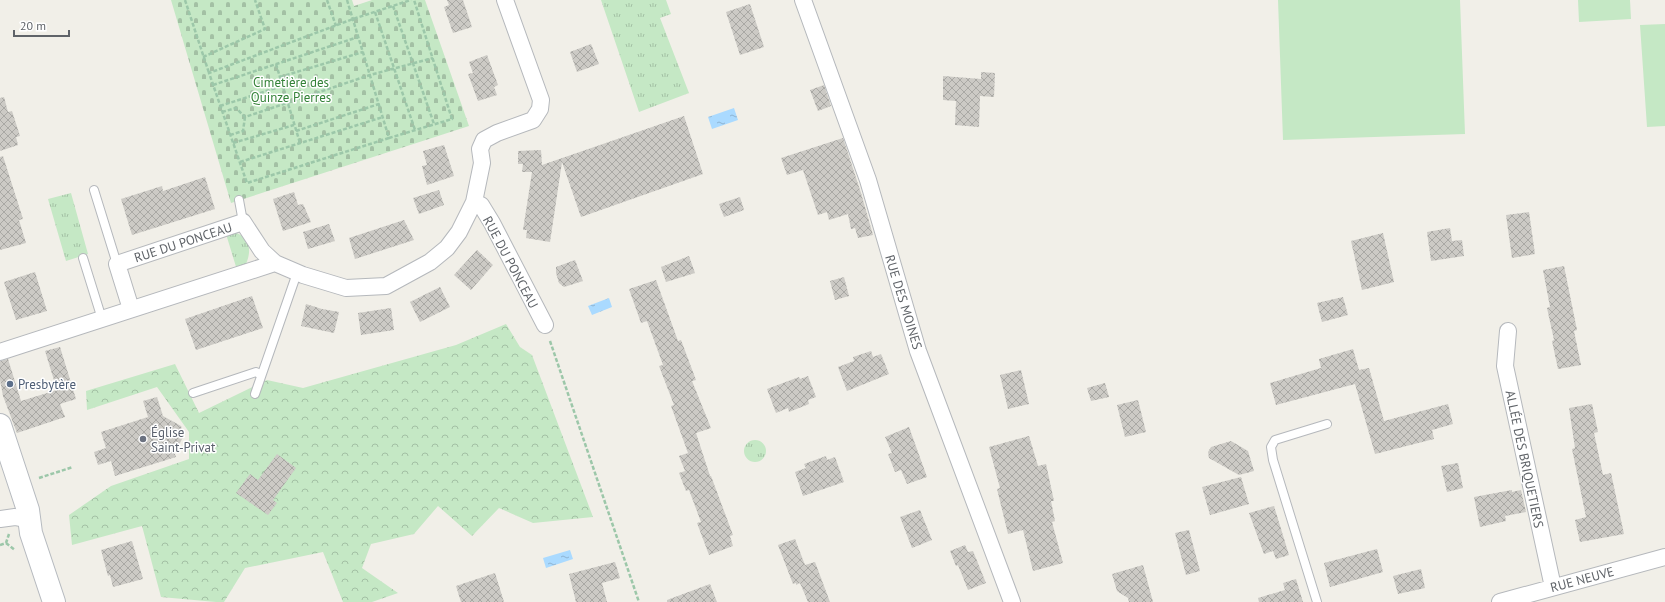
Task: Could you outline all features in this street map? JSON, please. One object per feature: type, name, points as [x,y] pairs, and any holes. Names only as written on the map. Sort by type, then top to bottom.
[{"type":"main road","points":[[0,425],[28,510],[31,533],[54,602]]},
{"type":"main road","points":[[30,520],[39,530],[64,602]]},
{"type":"street","name":"RUE DU PONCEAU","points":[[131,309],[117,264],[243,222],[262,251],[275,263],[297,273],[346,288],[386,286],[430,262],[447,248],[459,232],[474,202],[482,163],[480,150],[484,140],[497,133],[533,120],[540,109],[541,100],[505,0]]},
{"type":"street","name":"RUE DES MOINES","points":[[803,0],[868,180],[918,351],[1012,602]]},
{"type":"street","name":"RUE DU PONCEAU","points":[[474,202],[481,205],[492,223],[544,325]]},
{"type":"street","points":[[0,352],[275,263]]},
{"type":"street","name":"ALLÉE DES BRIQUETIERS","points":[[1508,331],[1505,366],[1552,587]]},
{"type":"street","points":[[0,519],[14,517],[30,520]]},
{"type":"street","name":"RUE NEUVE","points":[[1500,602],[1665,557]]},
{"type":"lane","points":[[94,190],[117,264]]},
{"type":"lane","points":[[239,200],[243,222]]},
{"type":"lane","points":[[83,258],[102,319]]},
{"type":"lane","points":[[255,394],[297,273]]},
{"type":"lane","points":[[193,393],[256,372],[262,375]]},
{"type":"lane","points":[[1317,602],[1273,460],[1271,448],[1275,440],[1327,424]]},
{"type":"path","points":[[185,0],[203,57],[247,183],[452,119],[413,0],[353,19],[209,73]]},
{"type":"path","points":[[203,57],[265,29],[255,0]]},
{"type":"path","points":[[327,0],[336,26]]},
{"type":"path","points":[[347,0],[389,138]]},
{"type":"path","points":[[393,6],[434,124]]},
{"type":"path","points":[[375,12],[415,130]]},
{"type":"path","points":[[213,85],[358,37]]},
{"type":"path","points":[[280,77],[363,52]]},
{"type":"path","points":[[245,116],[370,75],[433,58]]},
{"type":"path","points":[[276,64],[300,142]]},
{"type":"path","points":[[220,106],[282,86]]},
{"type":"path","points":[[296,131],[379,104]]},
{"type":"path","points":[[222,112],[236,108],[245,116]]},
{"type":"path","points":[[230,135],[243,131],[245,116]]},
{"type":"path","points":[[240,162],[383,117]]},
{"type":"path","points":[[233,143],[294,125]]},
{"type":"path","points":[[544,325],[639,602]]},
{"type":"path","points":[[20,484],[73,466]]},
{"type":"path","points":[[0,545],[6,544],[9,534]]},
{"type":"green space","name":"Cimetière des Quinze Pierres","points":[[171,0],[352,0],[354,6],[372,0],[425,0],[469,126],[231,203]]},
{"type":"green space","points":[[601,0],[666,0],[671,14],[660,18],[689,93],[639,112]]},
{"type":"green space","points":[[1278,0],[1460,0],[1465,134],[1283,140]]},
{"type":"green space","points":[[1578,0],[1630,0],[1631,19],[1579,22]]},
{"type":"green space","points":[[1665,24],[1665,126],[1647,127],[1640,25]]},
{"type":"green space","points":[[71,193],[88,254],[66,261],[48,199]]},
{"type":"green space","points":[[234,232],[244,238],[249,247],[247,262],[244,268],[237,270],[226,234]]},
{"type":"green space","points":[[506,324],[520,347],[532,355],[593,517],[533,523],[499,508],[472,536],[438,506],[414,534],[371,544],[362,568],[398,593],[372,602],[343,602],[323,552],[245,568],[224,602],[216,602],[161,597],[142,526],[72,545],[69,515],[111,486],[189,459],[189,432],[157,387],[87,410],[86,391],[175,364],[199,413],[267,380],[303,388],[456,345]]},
{"type":"green space","points":[[755,440],[763,443],[766,451],[763,459],[755,462],[747,459],[744,451],[747,443]]},
{"type":"water","points":[[734,108],[738,120],[712,129],[708,117]]},
{"type":"water","points":[[609,298],[612,307],[592,315],[588,306]]},
{"type":"water","points":[[570,550],[573,559],[546,568],[543,558]]},
{"type":"building","points":[[447,0],[463,0],[472,27],[453,33],[444,7],[449,5]]},
{"type":"building","points":[[750,4],[764,47],[740,55],[726,12]]},
{"type":"building","points":[[591,44],[599,64],[577,72],[570,52]]},
{"type":"building","points":[[487,55],[498,85],[494,87],[497,95],[478,101],[468,74],[473,73],[469,62]]},
{"type":"building","points":[[981,72],[995,73],[994,97],[980,96],[979,127],[955,125],[956,101],[943,100],[943,76],[981,79]]},
{"type":"building","points":[[824,85],[831,106],[818,111],[810,90]]},
{"type":"building","points":[[4,97],[8,112],[12,111],[20,136],[16,137],[18,145],[0,151],[0,98]]},
{"type":"building","points":[[684,116],[703,174],[581,217],[562,162],[550,242],[526,238],[527,230],[523,230],[532,172],[522,172],[523,164],[518,164],[518,151],[541,150],[542,165]]},
{"type":"building","points":[[843,138],[873,235],[858,238],[855,228],[851,229],[848,214],[829,220],[827,212],[818,215],[803,170],[787,175],[781,158]]},
{"type":"building","points":[[444,145],[454,176],[427,185],[422,166],[427,165],[423,151]]},
{"type":"building","points":[[3,156],[23,219],[19,220],[26,243],[0,250],[0,157]]},
{"type":"building","points":[[205,177],[215,209],[132,235],[121,199],[162,186],[163,191]]},
{"type":"building","points":[[439,190],[444,205],[419,214],[413,198]]},
{"type":"building","points":[[294,192],[298,205],[303,204],[311,222],[283,231],[273,199]]},
{"type":"building","points":[[740,197],[744,210],[724,217],[719,204]]},
{"type":"building","points":[[1529,212],[1535,254],[1512,258],[1506,215]]},
{"type":"building","points":[[404,220],[414,240],[355,259],[349,238]]},
{"type":"building","points":[[329,224],[335,241],[308,249],[303,232]]},
{"type":"building","points":[[1450,228],[1452,241],[1462,240],[1464,256],[1431,261],[1427,232]]},
{"type":"building","points":[[1383,233],[1394,282],[1362,290],[1351,241]]},
{"type":"building","points":[[477,250],[493,265],[471,290],[454,275]]},
{"type":"building","points":[[689,256],[695,273],[666,282],[661,267]]},
{"type":"building","points":[[575,260],[583,281],[564,287],[559,283],[556,267]]},
{"type":"building","points":[[1564,266],[1577,330],[1574,331],[1581,365],[1558,369],[1552,341],[1554,340],[1547,308],[1550,307],[1543,270]]},
{"type":"building","points":[[35,272],[47,311],[16,320],[4,282]]},
{"type":"building","points":[[844,277],[849,296],[835,300],[830,281]]},
{"type":"building","points":[[656,280],[678,341],[681,340],[696,380],[692,381],[711,428],[696,433],[710,476],[733,535],[730,536],[733,546],[709,555],[697,523],[701,522],[689,490],[686,491],[679,473],[685,471],[679,456],[688,453],[671,406],[674,405],[659,366],[663,365],[647,321],[641,323],[629,289]]},
{"type":"building","points":[[440,287],[450,307],[420,322],[410,302]]},
{"type":"building","points":[[252,296],[263,328],[196,350],[185,319]]},
{"type":"building","points":[[1343,297],[1348,315],[1322,322],[1317,303]]},
{"type":"building","points":[[306,304],[339,312],[334,333],[301,326]]},
{"type":"building","points":[[391,308],[394,330],[361,335],[358,313]]},
{"type":"building","points":[[60,347],[76,399],[60,404],[65,417],[17,433],[3,396],[0,380],[0,361],[8,359],[21,401],[57,390],[45,351]]},
{"type":"building","points":[[1353,349],[1359,370],[1369,368],[1384,421],[1448,404],[1453,424],[1432,430],[1434,439],[1375,454],[1355,384],[1276,405],[1270,383],[1321,368],[1319,359]]},
{"type":"building","points":[[871,351],[873,357],[881,354],[889,374],[847,391],[838,367],[854,361],[853,357]]},
{"type":"building","points":[[1021,370],[1029,404],[1008,409],[1000,375]]},
{"type":"building","points":[[808,376],[816,397],[808,400],[809,404],[789,412],[788,408],[776,413],[767,389],[799,377],[800,379]]},
{"type":"building","points":[[1105,383],[1109,397],[1091,401],[1087,388]]},
{"type":"building","name":"Église Saint-Privat","points":[[157,397],[163,416],[181,426],[184,435],[180,443],[172,447],[176,457],[115,476],[111,461],[98,465],[94,452],[106,448],[101,432],[148,417],[143,401]]},
{"type":"building","points":[[1138,400],[1146,432],[1125,437],[1117,405]]},
{"type":"building","points":[[1592,404],[1598,432],[1594,433],[1603,475],[1611,473],[1624,534],[1580,542],[1575,520],[1586,517],[1572,449],[1575,448],[1569,408]]},
{"type":"building","points":[[909,427],[927,477],[907,484],[901,470],[895,472],[888,454],[892,453],[885,437]]},
{"type":"building","points":[[1029,436],[1038,466],[1046,464],[1054,501],[1051,501],[1055,521],[1052,522],[1063,563],[1033,571],[1023,530],[1008,534],[997,489],[1000,488],[989,447]]},
{"type":"building","points":[[1231,441],[1248,451],[1254,471],[1239,475],[1209,458],[1208,452],[1211,447]]},
{"type":"building","points":[[277,454],[296,468],[273,500],[277,503],[268,515],[236,493],[250,474],[258,480]]},
{"type":"building","points":[[826,456],[827,460],[835,457],[844,482],[803,496],[795,472],[806,468],[804,464]]},
{"type":"building","points":[[1458,463],[1463,488],[1447,492],[1441,466]]},
{"type":"building","points":[[1241,477],[1249,504],[1210,515],[1202,487]]},
{"type":"building","points":[[1512,490],[1512,492],[1521,490],[1526,512],[1505,516],[1506,521],[1480,527],[1474,497]]},
{"type":"building","points":[[1274,506],[1289,555],[1276,559],[1273,551],[1264,554],[1249,513]]},
{"type":"building","points":[[920,510],[932,540],[912,548],[900,517]]},
{"type":"building","points":[[1189,530],[1200,571],[1186,575],[1175,533]]},
{"type":"building","points":[[795,539],[805,565],[815,562],[830,602],[808,602],[800,583],[796,585],[796,583],[793,584],[778,545]]},
{"type":"building","points":[[132,541],[143,579],[113,587],[110,575],[108,576],[101,550]]},
{"type":"building","points":[[965,545],[968,552],[973,551],[986,583],[968,590],[958,565],[956,566],[950,551]]},
{"type":"building","points":[[1377,549],[1383,572],[1330,587],[1324,563]]},
{"type":"building","points":[[615,562],[620,578],[602,583],[607,602],[576,602],[569,574]]},
{"type":"building","points":[[1143,565],[1153,602],[1129,602],[1128,598],[1117,591],[1112,574]]},
{"type":"building","points":[[1421,569],[1425,588],[1398,594],[1393,576]]},
{"type":"building","points":[[495,573],[504,602],[461,602],[456,586]]},
{"type":"building","points":[[1296,579],[1303,602],[1259,602],[1258,598],[1285,590],[1283,583]]},
{"type":"building","points":[[710,584],[717,602],[667,602],[667,600]]},
{"type":"place","name":"Presbytère","points":[[10,384]]},
{"type":"place","name":"Église Saint-Privat","points":[[143,439]]}]
